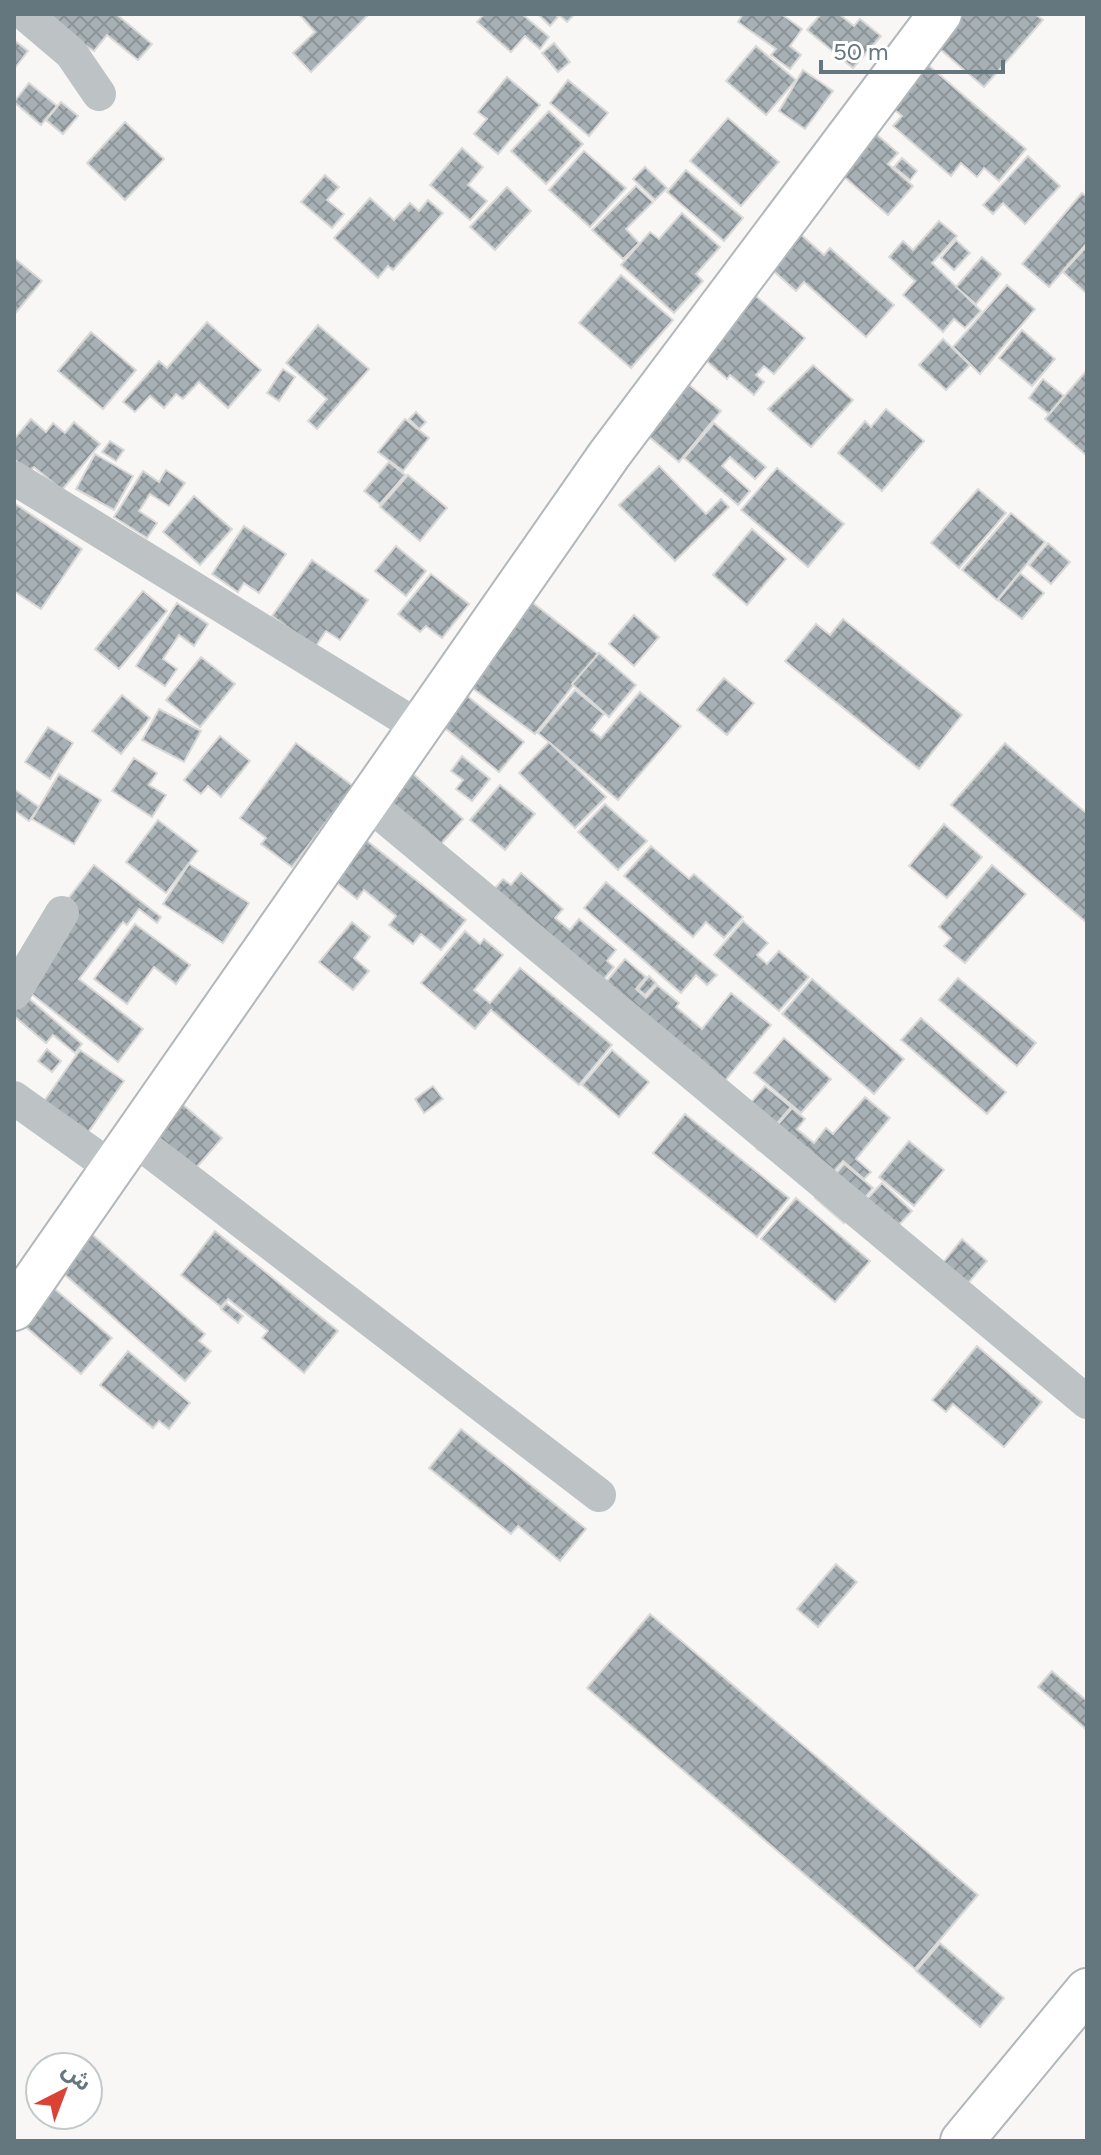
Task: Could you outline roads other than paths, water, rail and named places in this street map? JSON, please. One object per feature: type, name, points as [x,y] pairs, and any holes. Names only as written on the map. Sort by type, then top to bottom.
[{"type":"main road","points":[[14,1309],[422,729],[609,455],[940,14]]},
{"type":"main road","points":[[962,2141],[1087,1990]]},
{"type":"street","points":[[25,14],[71,53],[99,94]]},
{"type":"street","points":[[14,478],[422,729]]},
{"type":"street","points":[[369,804],[1087,1402]]},
{"type":"street","points":[[14,993],[62,913]]},
{"type":"street","points":[[14,1098],[122,1153],[599,1495]]}]
